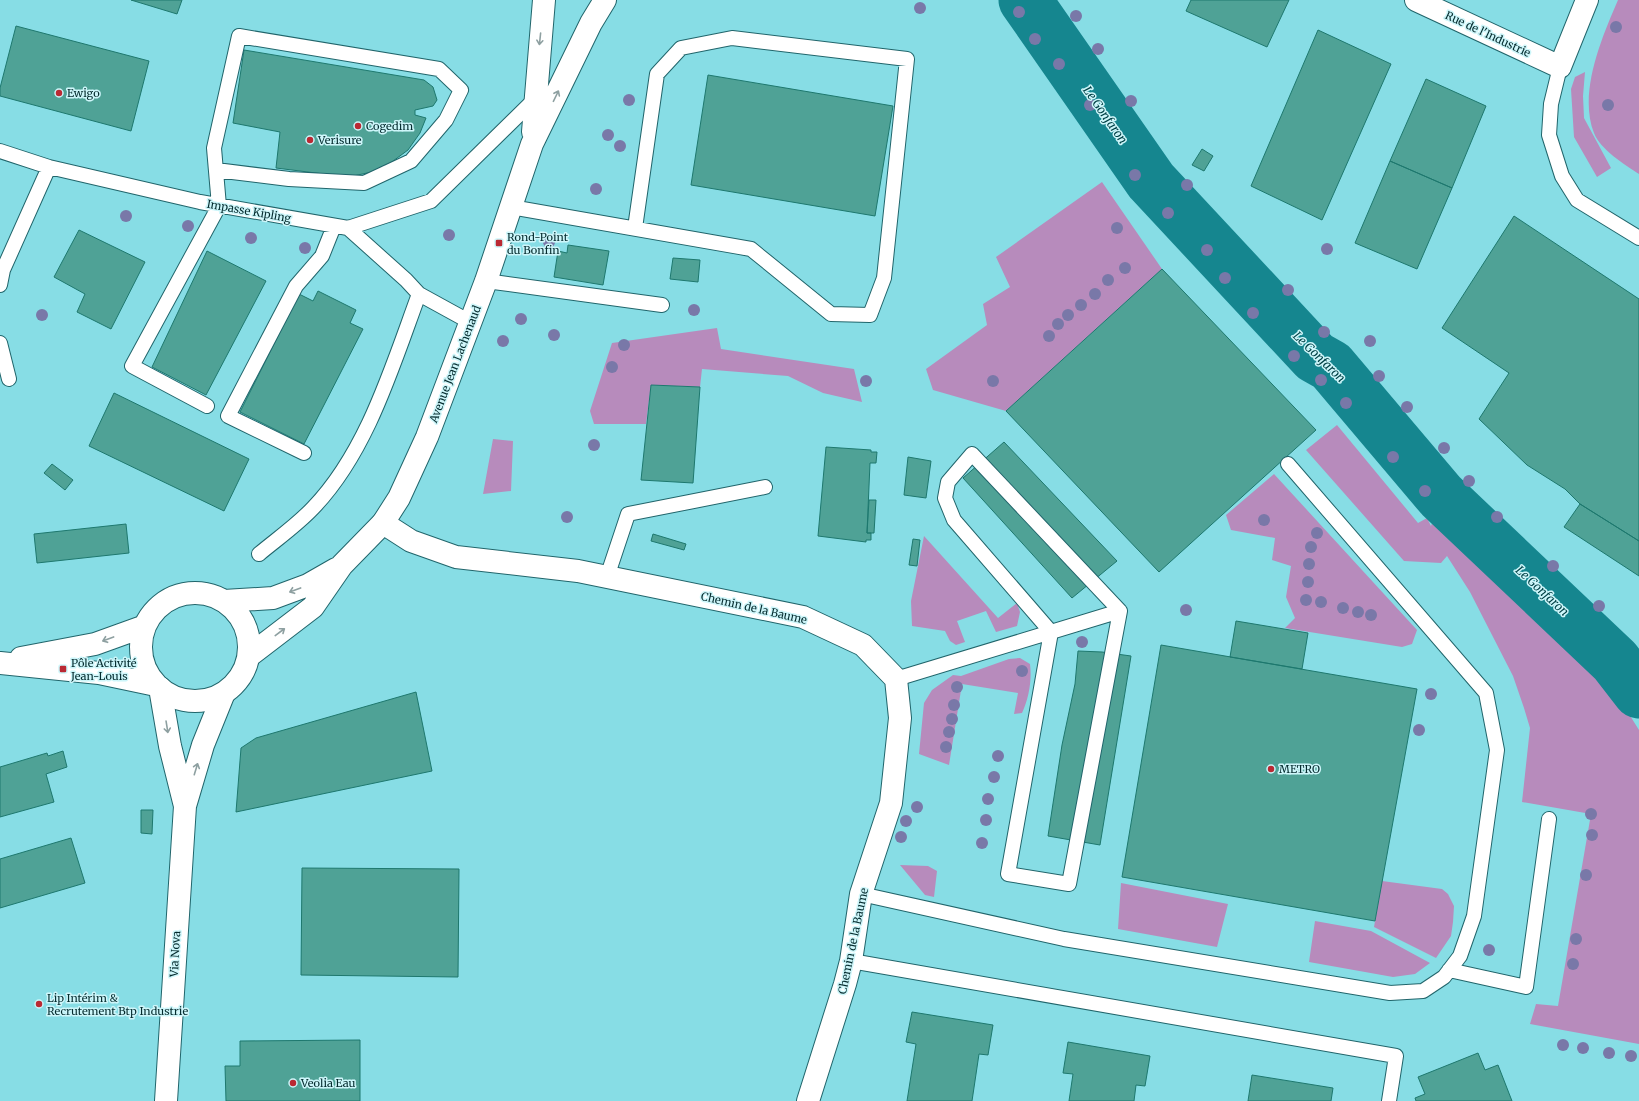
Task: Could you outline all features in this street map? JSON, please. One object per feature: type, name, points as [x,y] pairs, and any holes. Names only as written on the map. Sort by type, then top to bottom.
[{"type":"street","name":"Avenue Jean Lachenaud","points":[[532,144],[544,0]]},
{"type":"street","name":"Avenue Jean Lachenaud","points":[[249,656],[313,607],[342,565],[383,523],[399,498],[427,437],[486,281],[532,144],[591,23],[605,0]]},
{"type":"street","name":"Rue de l'Industrie","points":[[1416,0],[1560,67]]},
{"type":"street","points":[[1560,67],[1587,0]]},
{"type":"street","name":"Chemin de la Baume","points":[[383,523],[411,541],[456,558],[578,571],[803,617],[863,645],[896,679],[900,718],[891,803],[861,894],[851,961],[808,1101]]},
{"type":"street","name":"Avenue Jean Lachenaud","points":[[224,601],[273,598],[308,585],[342,565]]},
{"type":"street","points":[[0,663],[99,673],[158,687],[181,700],[195,702],[210,699],[224,693],[236,683],[245,670],[249,656],[249,640],[245,625],[236,611],[224,601],[207,594],[188,593],[170,599],[155,610],[145,626],[141,641],[142,657],[147,672],[158,687]]},
{"type":"street","points":[[0,663],[95,644],[145,626]]},
{"type":"street","name":"Via Nova","points":[[158,687],[184,806]]},
{"type":"street","name":"Via Nova","points":[[166,1101],[184,806],[203,745],[224,693]]},
{"type":"lane","points":[[207,406],[132,366],[219,206],[214,148],[239,36],[439,69],[460,90],[446,120],[411,161],[364,183],[289,179],[216,170]]},
{"type":"lane","points":[[511,206],[751,249],[832,314],[870,315],[884,278],[907,59],[732,38],[681,48],[657,74],[635,228]]},
{"type":"lane","points":[[1560,67],[1551,104],[1549,135],[1562,176],[1577,200],[1639,238]]},
{"type":"lane","points":[[348,228],[431,201],[535,99]]},
{"type":"lane","name":"Impasse Kipling","points":[[0,151],[49,167],[219,206],[348,228]]},
{"type":"lane","points":[[0,285],[3,270],[49,167]]},
{"type":"lane","points":[[304,453],[228,416],[296,286],[322,256],[334,226]]},
{"type":"lane","points":[[348,228],[406,280],[419,294],[470,322]]},
{"type":"lane","points":[[486,281],[662,305]]},
{"type":"lane","points":[[259,554],[313,508],[352,458],[387,380],[419,294]]},
{"type":"lane","points":[[0,343],[9,379]]},
{"type":"lane","points":[[1051,632],[954,520],[945,498],[948,482],[972,454],[1120,611]]},
{"type":"lane","points":[[861,894],[1064,939],[1390,993],[1423,991],[1444,977],[1460,956],[1474,916],[1497,750],[1486,693],[1288,464]]},
{"type":"lane","points":[[607,577],[628,514],[766,487]]},
{"type":"lane","points":[[896,679],[1120,611]]},
{"type":"lane","points":[[1051,632],[1008,874],[1069,884],[1120,611]]},
{"type":"lane","points":[[1450,970],[1526,987],[1549,819]]},
{"type":"lane","points":[[851,961],[1396,1056],[1389,1101]]},
{"type":"shaded area","points":[[1618,0],[1639,0],[1639,174],[1607,151],[1594,133],[1590,117],[1590,83],[1594,65],[1605,31]]},
{"type":"shaded area","points":[[1585,72],[1583,96],[1584,118],[1611,168],[1597,177],[1574,137],[1571,89],[1575,77]]},
{"type":"shaded area","points":[[1102,182],[1162,269],[1006,411],[933,390],[926,369],[987,325],[983,304],[1010,287],[996,257]]},
{"type":"shaded area","points":[[717,328],[721,349],[854,369],[862,402],[823,393],[788,376],[702,369],[700,387],[651,385],[646,424],[594,424],[590,411],[612,343]]},
{"type":"shaded area","points":[[1337,425],[1418,523],[1427,518],[1431,526],[1438,506],[1607,679],[1639,730],[1639,1044],[1530,1024],[1536,1004],[1558,1006],[1591,814],[1522,802],[1530,728],[1513,676],[1470,592],[1447,556],[1441,563],[1404,561],[1306,450]]},
{"type":"shaded area","points":[[493,439],[513,441],[511,491],[483,494]]},
{"type":"shaded area","points":[[1274,474],[1417,630],[1412,644],[1402,647],[1285,628],[1295,618],[1286,597],[1291,566],[1272,560],[1275,538],[1231,530],[1226,515]]},
{"type":"shaded area","points":[[924,536],[998,618],[1017,603],[1020,612],[1017,626],[996,632],[986,611],[957,621],[965,642],[956,645],[950,641],[945,631],[912,626],[911,601]]},
{"type":"shaded area","points":[[1020,658],[1030,664],[1031,670],[1029,689],[1022,713],[1014,714],[1018,693],[962,684],[949,765],[919,754],[924,703],[932,690],[953,675],[961,676],[1009,659]]},
{"type":"shaded area","points":[[900,865],[928,866],[937,871],[934,897],[925,895]]},
{"type":"shaded area","points":[[1382,881],[1442,889],[1448,894],[1454,906],[1451,936],[1436,958],[1374,927]]},
{"type":"shaded area","points":[[1121,883],[1228,904],[1217,947],[1118,929]]},
{"type":"shaded area","points":[[1315,921],[1371,931],[1430,963],[1415,974],[1393,977],[1309,962]]},
{"type":"building","points":[[131,0],[182,0],[177,14]]},
{"type":"building","points":[[1191,0],[1289,0],[1267,47],[1186,11]]},
{"type":"building","points":[[16,26],[149,61],[131,131],[0,96],[0,88]]},
{"type":"building","points":[[1318,30],[1391,64],[1322,220],[1251,186]]},
{"type":"building","points":[[244,50],[424,80],[433,87],[437,100],[433,106],[415,110],[415,115],[426,118],[420,133],[408,150],[389,164],[372,172],[348,177],[276,168],[280,132],[233,123]]},
{"type":"building","points":[[708,75],[893,106],[875,216],[691,185]]},
{"type":"building","points":[[1426,79],[1486,106],[1452,188],[1390,161]]},
{"type":"building","points":[[1202,149],[1213,156],[1204,171],[1192,165]]},
{"type":"building","points":[[1390,161],[1452,188],[1417,269],[1355,243]]},
{"type":"building","points":[[1514,216],[1639,299],[1639,541],[1580,504],[1565,489],[1527,465],[1479,419],[1509,373],[1442,328]]},
{"type":"building","points":[[79,230],[145,262],[111,329],[77,312],[85,294],[54,277]]},
{"type":"building","points":[[568,245],[609,251],[603,285],[554,277],[558,251],[567,253]]},
{"type":"building","points":[[207,251],[266,281],[206,395],[152,367]]},
{"type":"building","points":[[673,258],[700,260],[698,282],[670,279]]},
{"type":"building","points":[[1162,269],[1316,430],[1159,572],[1006,411]]},
{"type":"building","points":[[318,291],[356,310],[350,323],[363,329],[304,444],[240,412],[299,294],[313,301]]},
{"type":"building","points":[[651,385],[700,387],[693,483],[641,480]]},
{"type":"building","points":[[114,393],[249,459],[224,511],[89,446]]},
{"type":"building","points":[[1004,442],[1117,561],[1072,598],[963,478]]},
{"type":"building","points":[[826,447],[871,450],[871,452],[877,452],[876,463],[870,463],[867,533],[871,533],[871,540],[866,540],[866,542],[818,536]]},
{"type":"building","points":[[908,457],[931,461],[926,498],[904,495]]},
{"type":"building","points":[[52,464],[73,480],[65,490],[44,473]]},
{"type":"building","points":[[869,500],[876,500],[874,533],[867,533]]},
{"type":"building","points":[[1580,504],[1639,541],[1639,576],[1564,527]]},
{"type":"building","points":[[126,524],[129,553],[37,563],[34,534]]},
{"type":"building","points":[[653,534],[686,544],[684,550],[651,541]]},
{"type":"building","points":[[913,539],[920,540],[917,566],[909,565]]},
{"type":"building","points":[[1236,621],[1308,633],[1302,669],[1230,657]]},
{"type":"building","name":"METRO","points":[[1161,645],[1417,689],[1375,921],[1122,877]]},
{"type":"building","points":[[1078,651],[1102,652],[1131,656],[1100,845],[1048,836],[1062,745],[1075,684]]},
{"type":"building","points":[[416,692],[432,771],[236,812],[241,748],[256,738]]},
{"type":"building","points":[[63,751],[67,767],[46,774],[54,802],[0,817],[0,767],[47,753],[48,756]]},
{"type":"building","points":[[141,810],[153,810],[152,834],[141,833]]},
{"type":"building","points":[[71,838],[85,883],[0,908],[0,859]]},
{"type":"building","points":[[302,868],[459,869],[458,977],[301,975]]},
{"type":"building","points":[[912,1012],[993,1025],[988,1055],[979,1054],[972,1101],[907,1101],[916,1044],[906,1042]]},
{"type":"building","name":"Veolia Eau","points":[[360,1040],[360,1101],[226,1101],[225,1066],[240,1066],[240,1041]]},
{"type":"building","points":[[1068,1042],[1150,1056],[1145,1086],[1136,1085],[1134,1101],[1069,1101],[1073,1074],[1063,1073]]},
{"type":"building","points":[[1478,1053],[1485,1070],[1498,1065],[1512,1101],[1416,1101],[1415,1098],[1425,1094],[1418,1077]]},
{"type":"building","points":[[1252,1075],[1333,1088],[1331,1101],[1248,1101]]},
{"type":"waterway","name":"Le Gonfaron","points":[[1025,0],[1151,181],[1315,357],[1331,366],[1441,496],[1615,661],[1639,692]]},
{"type":"place","name":"Ewigo","points":[[59,93]]},
{"type":"place","name":"Cogedim","points":[[358,126]]},
{"type":"place","name":"Verisure","points":[[310,140]]},
{"type":"place","name":"Rond-Point du Bonfin","points":[[499,243]]},
{"type":"place","name":"Pôle Activité Jean-Louis","points":[[63,669]]},
{"type":"place","name":"METRO","points":[[1271,769]]},
{"type":"place","name":"Lip Intérim & Recrutement Btp Industrie","points":[[39,1004]]},
{"type":"place","name":"Veolia Eau","points":[[293,1083]]}]
